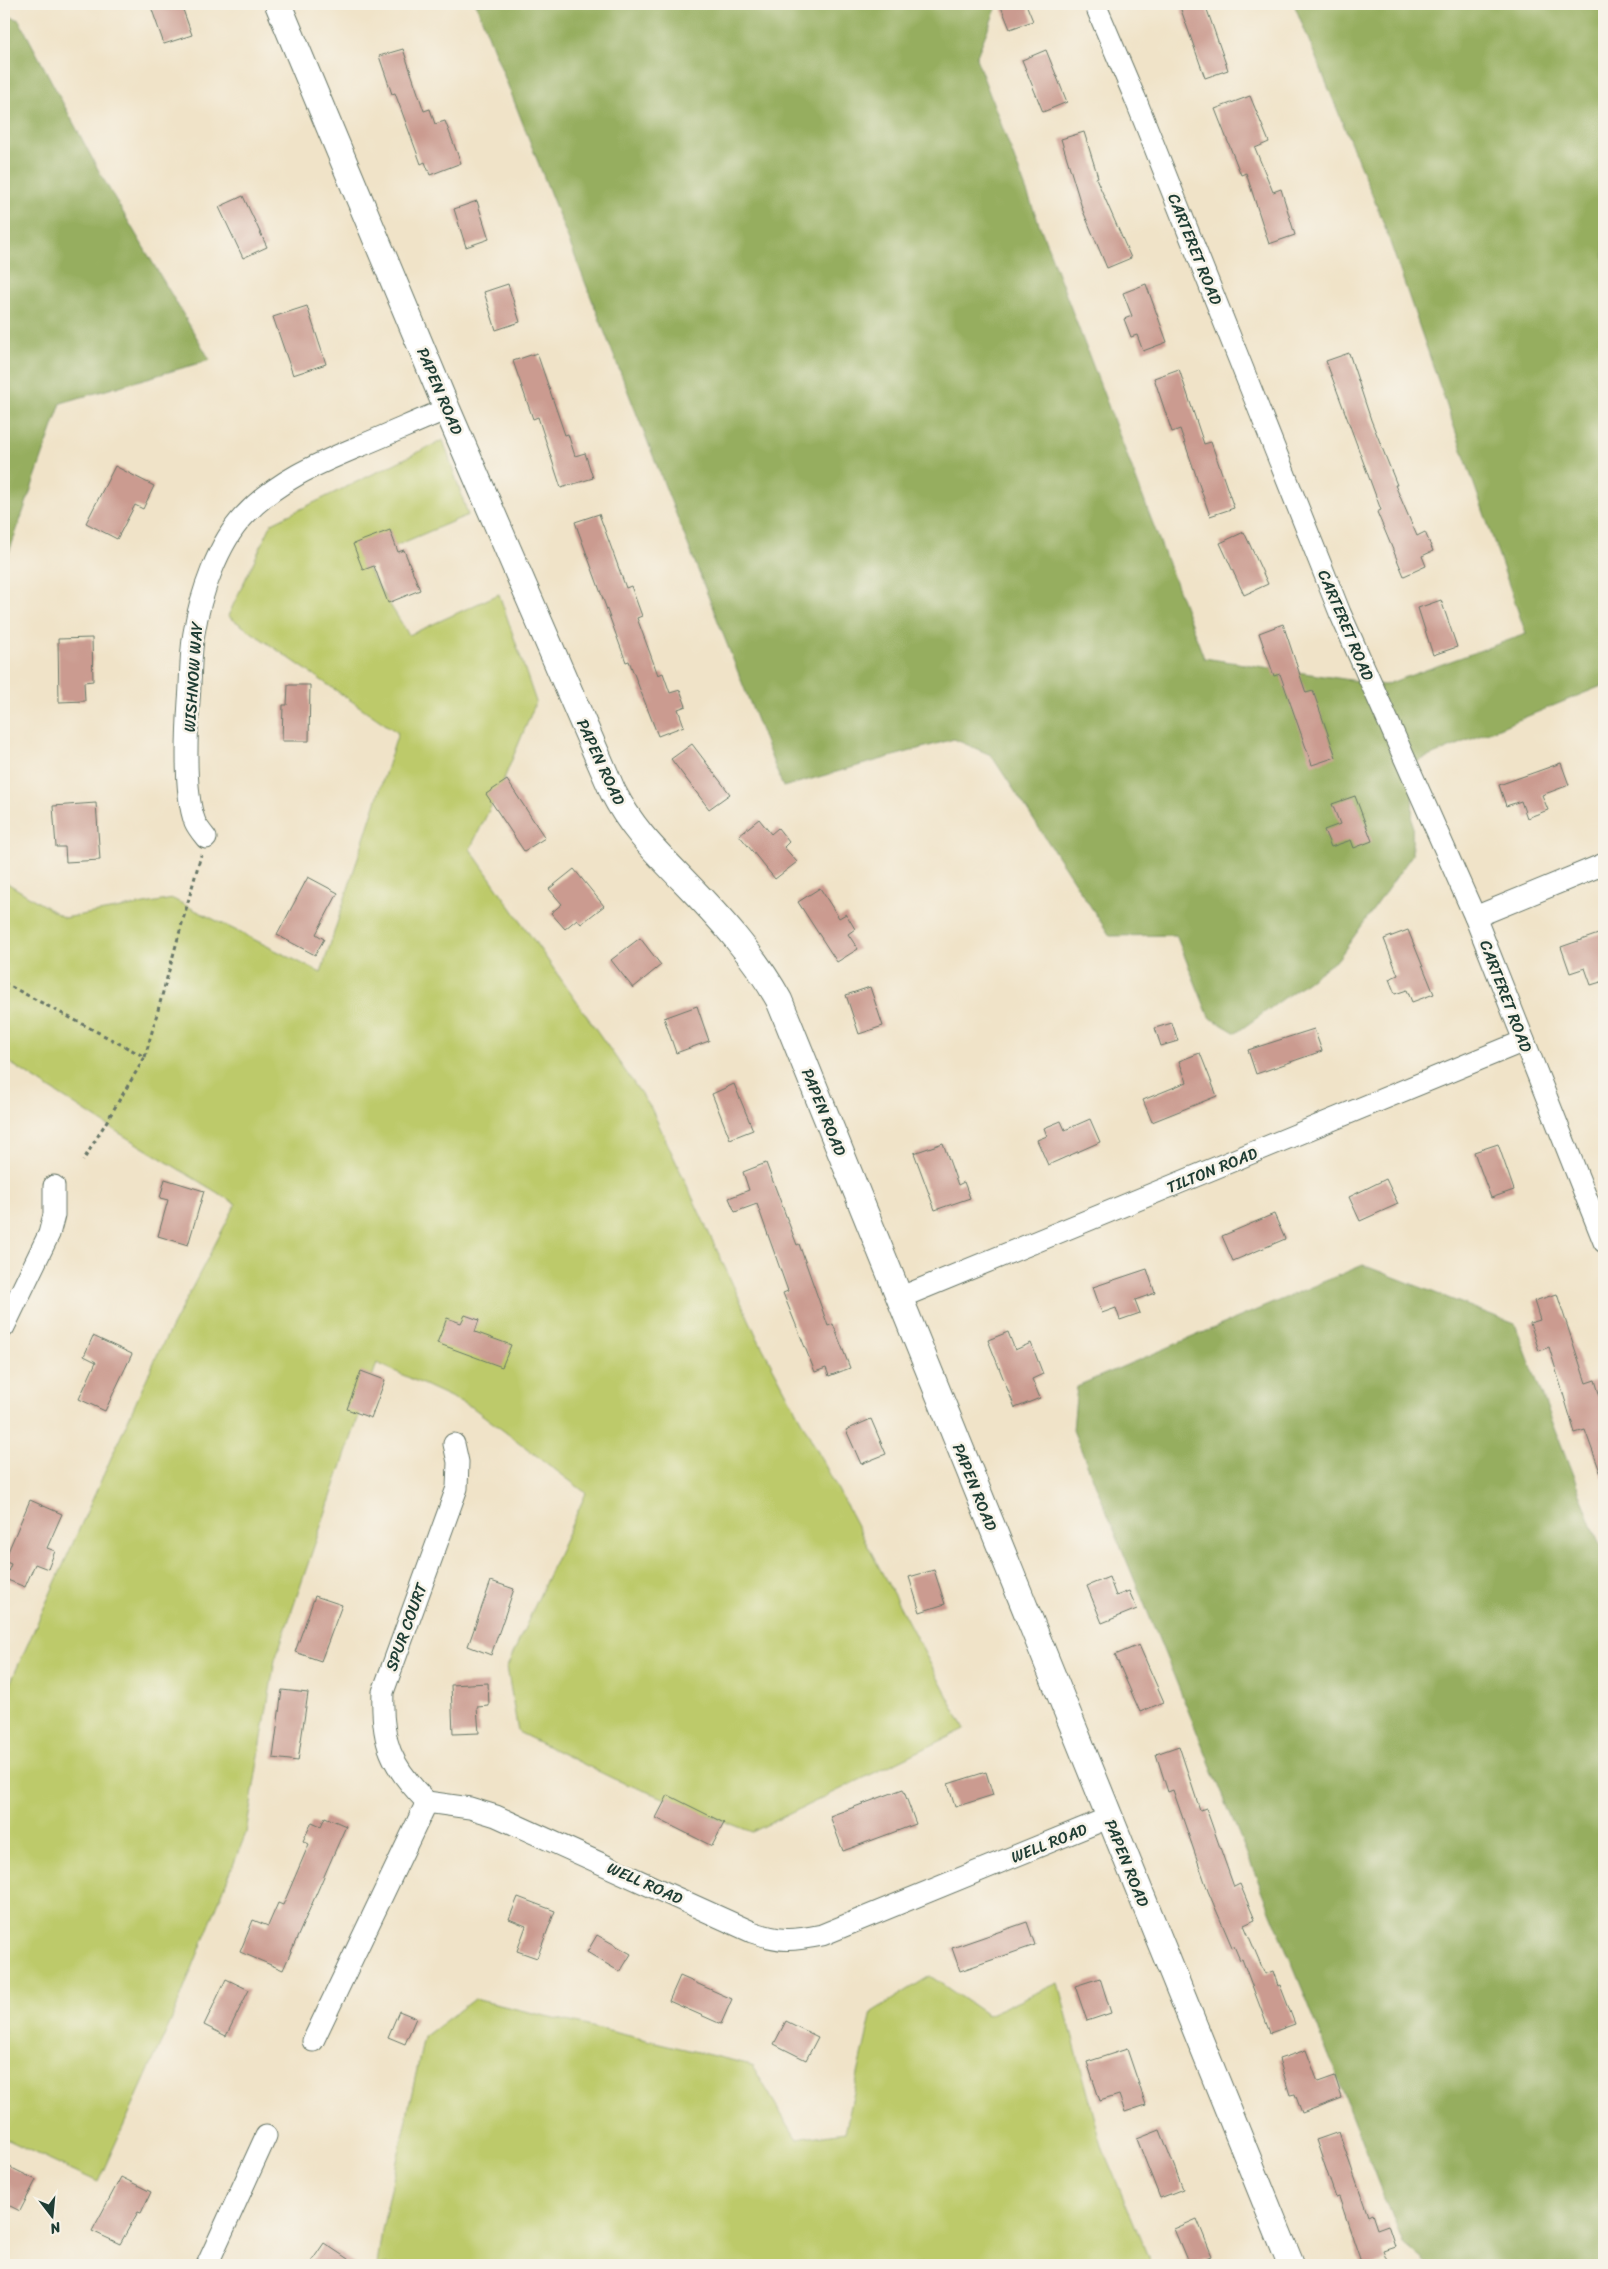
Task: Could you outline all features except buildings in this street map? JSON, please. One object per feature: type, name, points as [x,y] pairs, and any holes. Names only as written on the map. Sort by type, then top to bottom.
[{"type":"street","name":"PAPEN ROAD","points":[[278,4],[447,409],[563,678],[626,816],[642,837],[720,918],[764,973],[779,1000],[1108,1818],[1291,2265]]},
{"type":"street","name":"CARTERET ROAD","points":[[1095,4],[1139,107],[1340,613],[1475,917],[1604,1242]]},
{"type":"street","name":"WISHNOW WAY","points":[[206,838],[195,822],[188,784],[193,643],[201,602],[211,574],[226,542],[242,517],[263,497],[287,479],[311,466],[447,409]]},
{"type":"street","points":[[1475,917],[1604,864]]},
{"type":"street","name":"TILTON ROAD","points":[[899,1298],[1524,1041]]},
{"type":"street","points":[[4,1327],[49,1234],[54,1215],[54,1186]]},
{"type":"street","name":"SPUR COURT","points":[[426,1802],[406,1781],[393,1761],[385,1734],[382,1714],[383,1692],[457,1488],[458,1462],[454,1444]]},
{"type":"street","points":[[312,2041],[426,1802]]},
{"type":"street","name":"WELL ROAD","points":[[426,1802],[470,1808],[496,1816],[752,1932],[773,1939],[790,1941],[822,1935],[1108,1818]]},
{"type":"street","points":[[207,2265],[266,2136]]},
{"type":"path","points":[[83,1160],[145,1057],[206,838]]},
{"type":"path","points":[[4,983],[145,1057]]},
{"type":"green space","points":[[476,4],[998,4],[976,58],[1204,658],[1384,685],[1526,634],[1382,219],[1294,4],[1604,4],[1604,685],[1413,763],[1412,855],[1338,959],[1236,1033],[1209,1017],[1176,935],[1110,936],[991,755],[954,739],[783,787]]},
{"type":"green space","points":[[4,14],[19,20],[101,175],[210,360],[61,403],[4,567]]},
{"type":"green space","points":[[443,440],[468,515],[362,560],[409,635],[499,594],[536,702],[501,786],[470,849],[651,1108],[759,1341],[965,1729],[752,1832],[614,1779],[518,1732],[507,1667],[586,1493],[472,1407],[377,1363],[275,1660],[246,1833],[172,2019],[98,2182],[4,2138],[4,1697],[158,1353],[236,1204],[111,1128],[4,1059],[4,881],[64,918],[173,899],[321,973],[398,733],[228,616],[272,523]]},
{"type":"green space","points":[[1363,1265],[1515,1324],[1604,1556],[1604,2265],[1428,2265],[1403,2243],[1306,1998],[1073,1430],[1077,1386]]},
{"type":"green space","points":[[930,1976],[987,2015],[1058,1983],[1103,2149],[1151,2265],[377,2265],[382,2230],[424,2037],[474,1999],[752,2065],[796,2139],[845,2132],[872,2012]]}]
